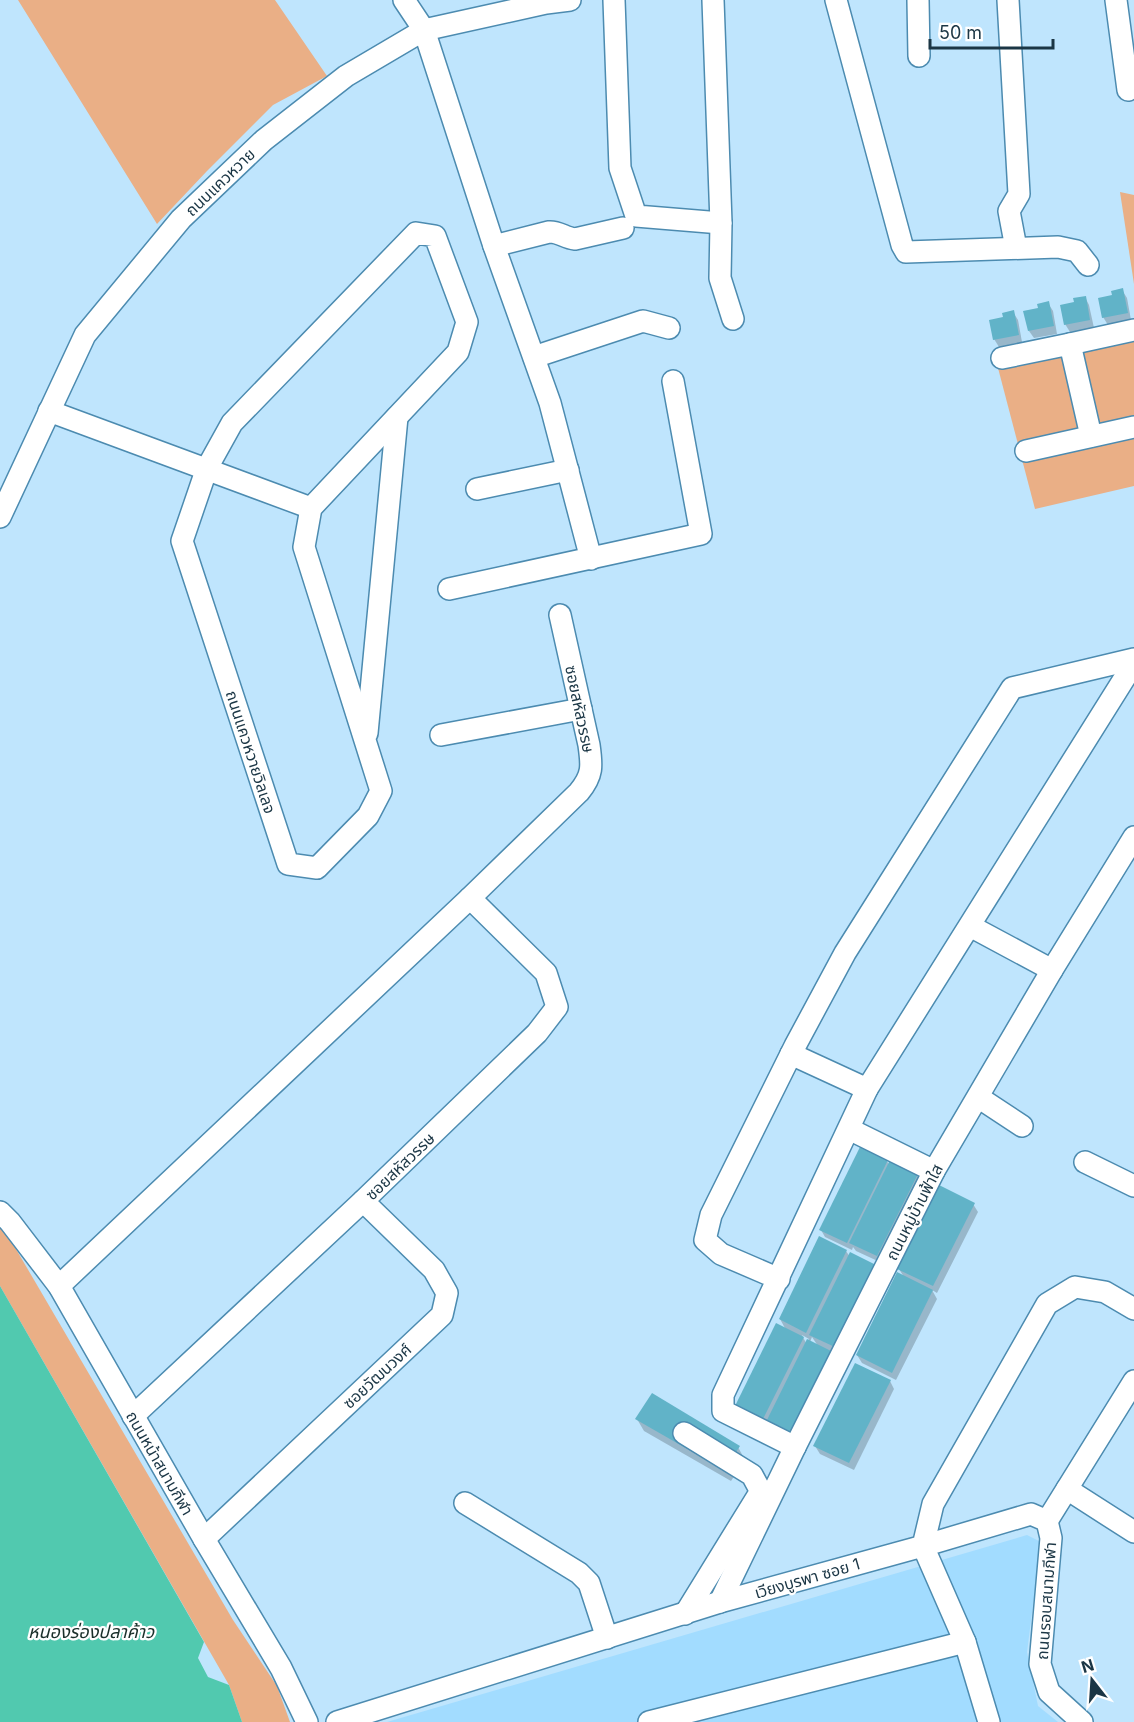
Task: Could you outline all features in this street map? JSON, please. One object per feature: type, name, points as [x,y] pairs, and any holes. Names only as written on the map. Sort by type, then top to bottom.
[{"type":"street","points":[[405,0],[424,30],[494,246],[550,403],[591,559]]},
{"type":"street","name":"ถนนแควหวาย","points":[[0,517],[85,334],[181,219],[264,140],[345,76],[424,30],[546,3],[570,0]]},
{"type":"street","points":[[614,0],[620,168],[636,216],[720,223]]},
{"type":"street","points":[[713,0],[720,278],[733,319]]},
{"type":"street","points":[[836,0],[902,245],[906,252],[1058,247],[1077,251],[1088,265]]},
{"type":"street","points":[[918,0],[919,56]]},
{"type":"street","points":[[1008,0],[1019,194],[1009,211],[1016,248]]},
{"type":"street","points":[[1116,0],[1128,90]]},
{"type":"street","points":[[494,246],[555,231],[574,239],[623,228]]},
{"type":"street","name":"ถนนแควหวายวิลเลจ","points":[[416,233],[435,236],[466,322],[458,352],[311,508],[304,548],[381,791],[368,816],[317,868],[288,864],[182,541],[207,468],[232,423],[416,233]]},
{"type":"street","points":[[534,357],[643,321],[669,328]]},
{"type":"street","points":[[1002,358],[1134,330]]},
{"type":"street","points":[[1070,344],[1091,436]]},
{"type":"street","points":[[449,590],[701,534],[673,381]]},
{"type":"street","points":[[49,411],[311,508]]},
{"type":"street","name":"ถนนแควหวายวิลเลจ","points":[[366,741],[397,417]]},
{"type":"street","points":[[1026,451],[1134,427]]},
{"type":"street","points":[[477,489],[568,470]]},
{"type":"street","name":"ซอยสหัสวรรษ","points":[[58,1286],[470,898],[579,792],[589,779],[591,764],[560,615]]},
{"type":"street","points":[[795,1447],[723,1411],[723,1395],[867,1089],[1134,661]]},
{"type":"street","points":[[779,1279],[721,1254],[705,1240],[711,1215],[791,1054],[845,953],[1012,688],[1134,661]]},
{"type":"street","points":[[441,735],[581,709]]},
{"type":"street","name":"ถนนหมู่บ้านฟ้าใส","points":[[720,1602],[934,1171],[1052,970],[1134,837]]},
{"type":"street","name":"ซอยสหัสวรรษ","points":[[133,1416],[363,1201],[537,1033],[557,1007],[546,973],[470,898]]},
{"type":"street","points":[[970,926],[1052,970]]},
{"type":"street","points":[[791,1054],[867,1089]]},
{"type":"street","points":[[978,1097],[1022,1126]]},
{"type":"street","points":[[849,1129],[934,1171]]},
{"type":"street","points":[[1085,1162],[1134,1186]]},
{"type":"street","name":"ซอยวัฒนวงศ์","points":[[204,1539],[442,1315],[447,1293],[434,1270],[363,1201]]},
{"type":"street","name":"ถนนหน้าสนามกีฬา","points":[[0,1212],[58,1286],[281,1668],[307,1722]]},
{"type":"street","points":[[989,1722],[965,1642],[923,1546],[933,1504],[1047,1304],[1075,1287],[1105,1292],[1134,1309]]},
{"type":"street","points":[[1047,1521],[1131,1392]]},
{"type":"street","points":[[684,1433],[752,1475],[759,1488],[759,1494],[685,1614]]},
{"type":"street","points":[[1067,1490],[1134,1532]]},
{"type":"street","points":[[465,1503],[579,1573],[589,1582],[607,1638]]},
{"type":"street","name":"ถนนรอบสนามกีฬา","points":[[923,1546],[1031,1514],[1047,1521],[1051,1538],[1040,1664],[1049,1692],[1082,1722]]},
{"type":"street","name":"เวียงบูรพา ซอย 1","points":[[338,1722],[720,1602],[923,1546]]},
{"type":"street","points":[[657,1721],[965,1642]]},
{"type":"shaded area","points":[[18,0],[275,0],[327,76],[273,105],[157,224]]},
{"type":"shaded area","points":[[1120,192],[1134,195],[1134,284]]},
{"type":"shaded area","points":[[1134,339],[1134,486],[1035,509],[998,368]]},
{"type":"shaded area","points":[[0,1227],[6,1232],[233,1620],[277,1686],[290,1722],[242,1722],[229,1685],[0,1286]]},
{"type":"shaded area","points":[[1027,1535],[1041,1542],[1027,1652],[1038,1706],[1058,1722],[387,1722]]},
{"type":"water","name":"หนองร่องปลาค้าว","points":[[0,1286],[204,1642],[198,1658],[208,1677],[229,1685],[242,1722],[0,1722]]},
{"type":"building","points":[[1123,288],[1128,313],[1102,318],[1098,298],[1112,295],[1111,291]]},
{"type":"building","points":[[1086,296],[1090,320],[1064,325],[1060,305],[1074,302],[1073,298]]},
{"type":"building","points":[[1049,301],[1054,326],[1028,331],[1023,311],[1038,308],[1037,304]]},
{"type":"building","points":[[1014,310],[1019,335],[993,340],[989,320],[1003,317],[1002,313]]},
{"type":"building","points":[[860,1147],[888,1160],[847,1243],[819,1230]]},
{"type":"building","points":[[890,1160],[918,1174],[877,1256],[849,1243]]},
{"type":"building","points":[[939,1185],[975,1203],[933,1286],[897,1269]]},
{"type":"building","points":[[819,1236],[847,1250],[806,1333],[779,1319]]},
{"type":"building","points":[[850,1252],[878,1266],[837,1348],[809,1335]]},
{"type":"building","points":[[897,1272],[933,1290],[892,1373],[856,1355]]},
{"type":"building","points":[[776,1323],[804,1337],[763,1419],[735,1406]]},
{"type":"building","points":[[807,1339],[835,1353],[794,1436],[766,1422]]},
{"type":"building","points":[[855,1363],[891,1380],[849,1463],[813,1446]]},
{"type":"building","points":[[652,1393],[740,1446],[724,1470],[635,1419]]}]
